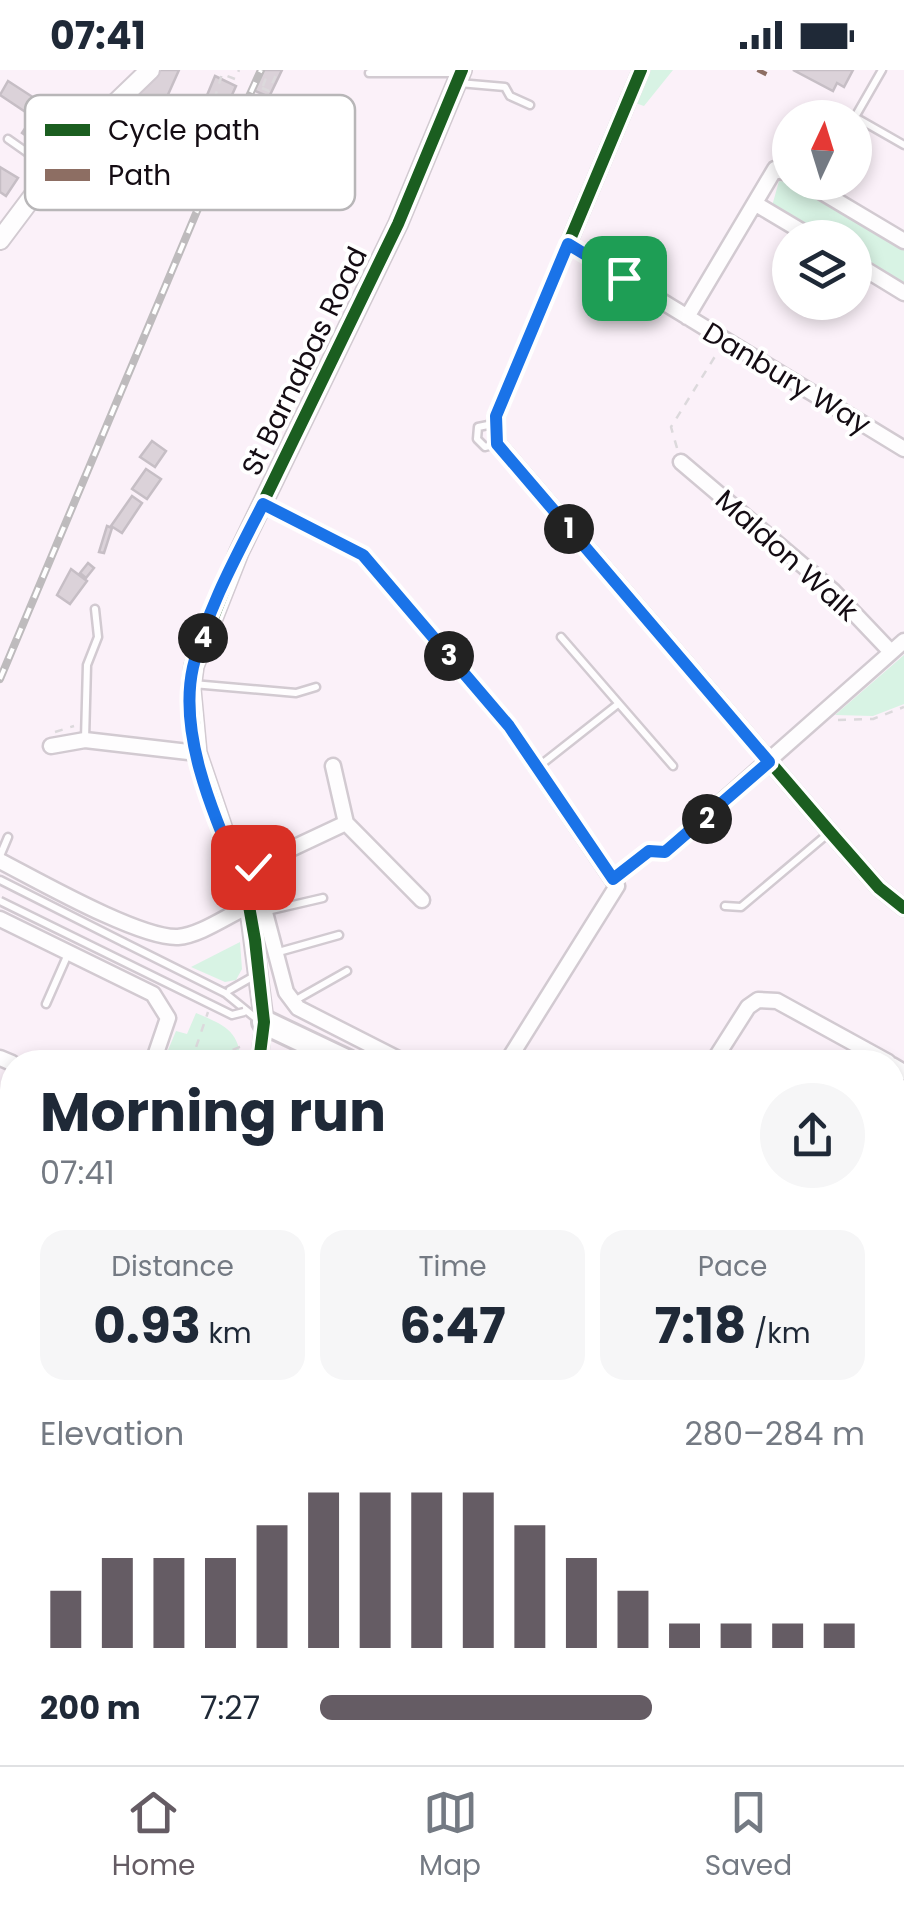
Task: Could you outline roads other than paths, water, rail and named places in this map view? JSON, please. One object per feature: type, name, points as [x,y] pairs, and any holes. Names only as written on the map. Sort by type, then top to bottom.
[{"type":"main road","points":[[254,1017],[323,1050]]},
{"type":"street","points":[[125,95],[150,70]]},
{"type":"street","points":[[641,70],[495,433],[769,762],[879,888],[904,908]]},
{"type":"street","name":"St Barnabas Road","points":[[254,1017],[260,971],[257,908],[246,870],[197,753],[191,684],[208,624],[398,224],[460,75]]},
{"type":"street","points":[[687,317],[772,175]]},
{"type":"street","points":[[835,200],[904,241]]},
{"type":"street","points":[[756,204],[782,220]]},
{"type":"street","points":[[0,240],[25,207]]},
{"type":"street","name":"Danbury Way","points":[[568,244],[904,449]]},
{"type":"street","points":[[872,273],[904,292]]},
{"type":"street","name":"Maldon Walk","points":[[681,462],[833,591],[891,652]]},
{"type":"street","points":[[263,504],[363,555],[509,726],[617,886],[514,1050]]},
{"type":"street","points":[[665,852],[904,641]]},
{"type":"street","points":[[51,746],[85,740],[197,753]]},
{"type":"street","points":[[334,766],[346,822],[422,900]]},
{"type":"street","points":[[246,870],[346,822]]},
{"type":"street","points":[[0,859],[101,910],[168,936],[186,935],[257,908],[293,1001],[316,1020],[379,1050]]},
{"type":"street","points":[[0,919],[161,1002],[167,1027],[158,1050]]},
{"type":"street","points":[[721,1050],[748,1007],[758,1000],[778,1001],[865,1050]]},
{"type":"street","points":[[254,1017],[258,1050]]},
{"type":"lane","points":[[882,70],[855,117],[904,145]]},
{"type":"lane","points":[[368,73],[460,75],[505,87],[510,96],[530,106]]},
{"type":"lane","points":[[8,139],[25,147]]},
{"type":"lane","points":[[85,740],[87,665],[98,637],[95,609]]},
{"type":"lane","points":[[561,637],[672,766]]},
{"type":"lane","points":[[191,684],[296,693],[316,686]]},
{"type":"lane","points":[[538,768],[618,704]]},
{"type":"lane","points":[[724,906],[741,906],[830,832]]},
{"type":"lane","points":[[0,859],[8,837]]},
{"type":"lane","points":[[0,880],[238,999],[254,1017]]},
{"type":"lane","points":[[257,908],[323,898]]},
{"type":"lane","points":[[0,901],[232,1015],[254,1017]]},
{"type":"lane","points":[[274,954],[339,935]]},
{"type":"lane","points":[[46,1004],[68,953]]},
{"type":"lane","points":[[225,993],[242,987],[260,971]]},
{"type":"lane","points":[[293,1001],[347,971]]},
{"type":"railway","points":[[250,95],[261,70]]},
{"type":"railway","points":[[0,679],[197,210]]}]
